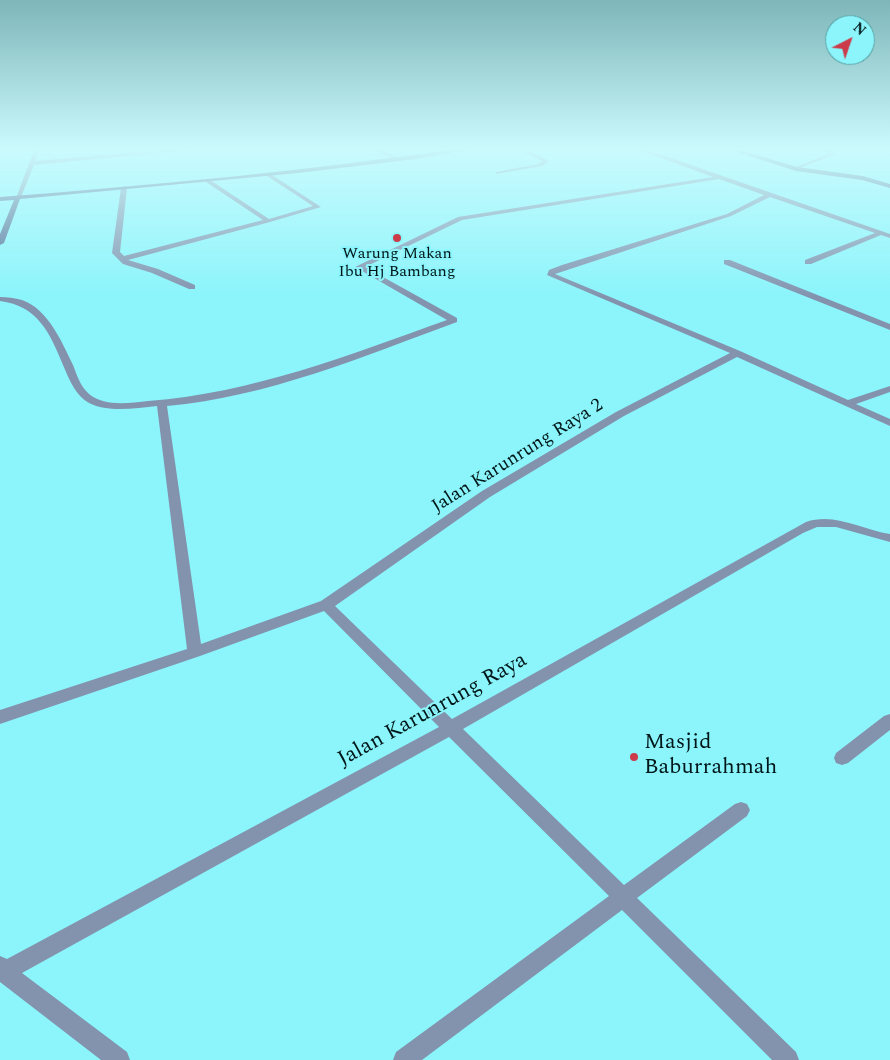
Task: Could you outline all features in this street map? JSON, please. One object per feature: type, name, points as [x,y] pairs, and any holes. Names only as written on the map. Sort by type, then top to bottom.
[{"type":"street","points":[[0,199],[14,197]]},
{"type":"street","points":[[0,242],[18,197]]},
{"type":"street","points":[[123,197],[116,253],[122,259],[192,287]]},
{"type":"street","points":[[234,197],[268,221]]},
{"type":"street","points":[[122,259],[318,207],[303,197]]},
{"type":"street","points":[[0,299],[20,302],[32,307],[41,316],[80,391],[88,399],[103,404],[162,404],[254,388],[302,374],[454,320],[359,267],[460,218],[488,212],[592,197]]},
{"type":"street","points":[[763,197],[729,215],[565,267],[551,274],[737,353],[890,423]]},
{"type":"street","points":[[780,197],[890,236]]},
{"type":"street","points":[[808,262],[881,233]]},
{"type":"street","points":[[727,262],[890,327]]},
{"type":"street","name":"Jalan Karunrung Raya 2","points":[[0,716],[195,652],[326,606],[486,494],[620,414],[737,353]]},
{"type":"street","points":[[849,403],[890,389]]},
{"type":"street","points":[[162,404],[195,652]]},
{"type":"street","name":"Jalan Karunrung Raya","points":[[2,969],[450,729],[799,530],[818,523],[836,524],[890,538]]},
{"type":"street","points":[[326,606],[788,1060]]},
{"type":"street","points":[[842,758],[890,721]]},
{"type":"street","points":[[404,1060],[740,810]]},
{"type":"street","points":[[2,969],[119,1060]]},
{"type":"place","name":"Warung Makan Ibu Hj Bambang","points":[[397,238]]},
{"type":"place","name":"Masjid Baburrahmah","points":[[634,757]]}]
